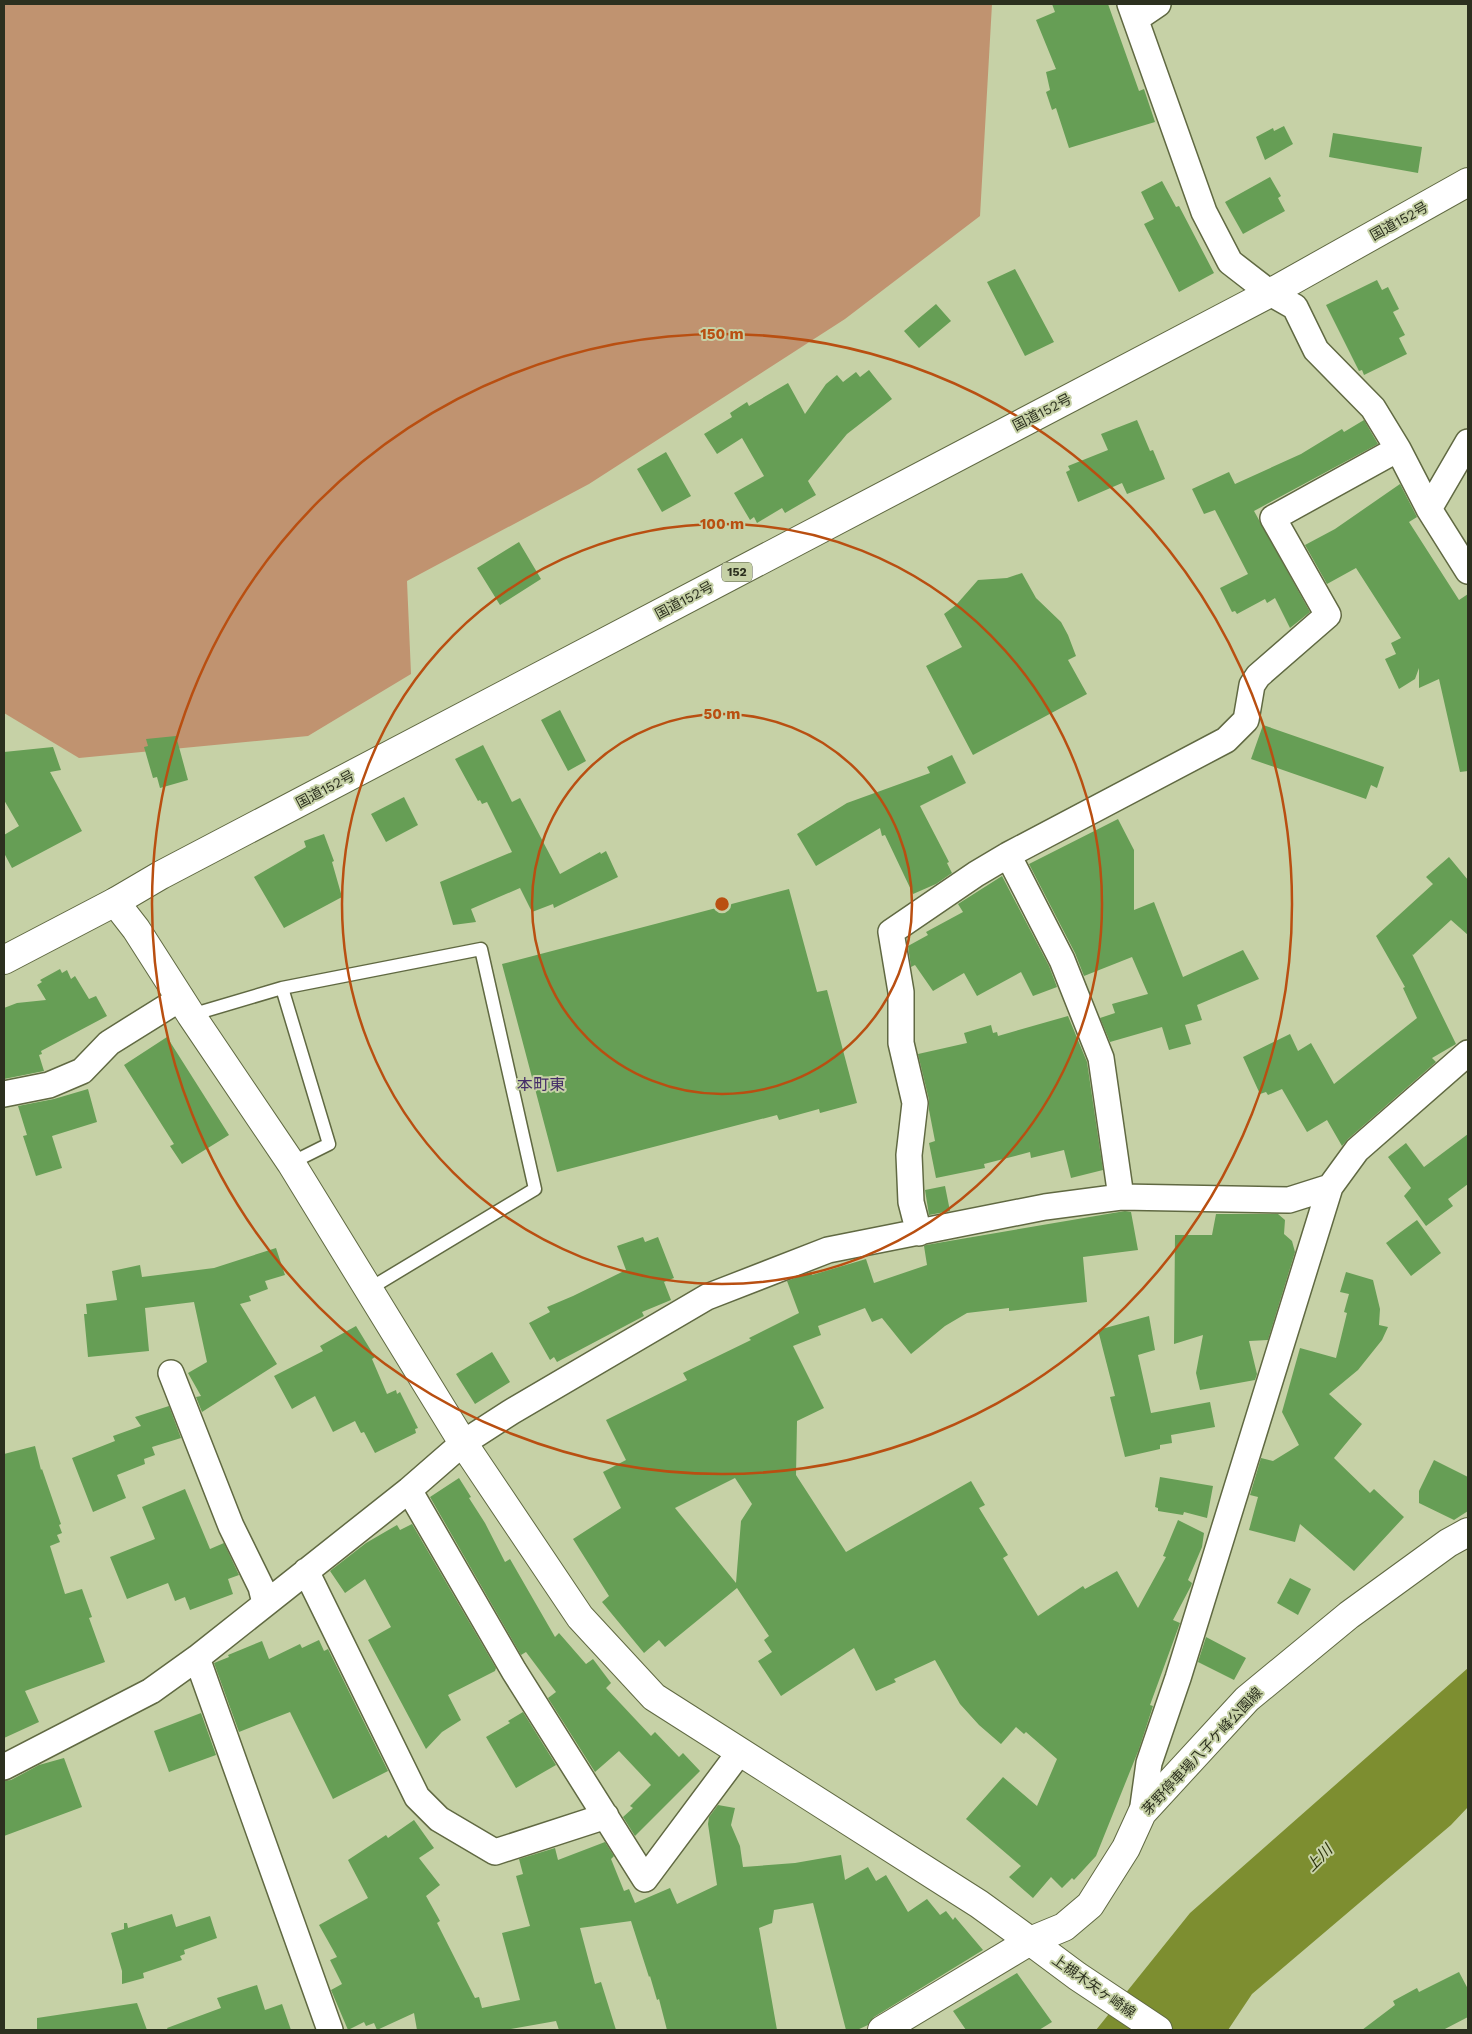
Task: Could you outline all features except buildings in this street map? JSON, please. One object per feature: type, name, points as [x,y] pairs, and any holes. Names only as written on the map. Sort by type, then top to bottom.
[{"type":"main road","name":"国道152号","points":[[4,960],[179,866],[1270,293],[1468,182]]},
{"type":"main road","name":"上槻木矢ヶ崎線","points":[[115,902],[136,928],[186,1007],[291,1163],[463,1443],[580,1617],[654,1697],[978,1904],[1077,1976],[1158,2030]]},
{"type":"main road","name":"茅野停車場八子ケ峰公園線","points":[[882,2030],[1030,1941],[1064,1927],[1090,1905],[1126,1848],[1142,1813],[1247,1699],[1349,1615],[1448,1543],[1468,1532]]},
{"type":"street","points":[[1158,4],[1133,11],[1204,212],[1230,262],[1270,293],[1295,307],[1316,350],[1372,408],[1398,449],[1429,509],[1468,571]]},
{"type":"street","points":[[1429,509],[1468,442]]},
{"type":"street","points":[[919,1233],[911,1202],[909,1155],[915,1102],[901,1042],[901,992],[892,932],[976,874],[1008,855],[1226,740],[1246,720],[1252,685],[1258,676],[1328,615],[1273,518],[1398,449]]},
{"type":"street","points":[[1008,855],[1062,960],[1101,1058],[1121,1198]]},
{"type":"street","points":[[4,1094],[49,1085],[82,1071],[109,1043],[186,1007]]},
{"type":"street","points":[[1142,1813],[1149,1763],[1178,1678],[1330,1188],[1357,1150],[1468,1053]]},
{"type":"street","points":[[4,1767],[151,1691],[197,1658],[265,1602],[306,1572],[409,1490],[463,1443],[511,1412],[707,1297],[828,1250],[1045,1208],[1121,1198],[1289,1200],[1330,1188]]},
{"type":"street","points":[[171,1373],[231,1526],[261,1587],[265,1602]]},
{"type":"street","points":[[409,1490],[514,1671],[645,1879],[739,1753]]},
{"type":"street","points":[[306,1572],[417,1797],[438,1819],[495,1852],[606,1816]]},
{"type":"street","points":[[197,1658],[330,2030]]},
{"type":"lane","points":[[186,1007],[481,949],[535,1189],[369,1289]]},
{"type":"lane","points":[[282,988],[329,1144],[291,1163]]},
{"type":"shaded area","points":[[4,4],[992,4],[980,216],[845,319],[589,484],[407,581],[411,674],[308,736],[79,758],[4,713]]},
{"type":"water","name":"上川","points":[[1468,1668],[1468,1807],[1451,1825],[1252,1994],[1228,2030],[1096,2030],[1190,1913]]},
{"type":"district","name":"本町東","points":[[541,1084]]}]
